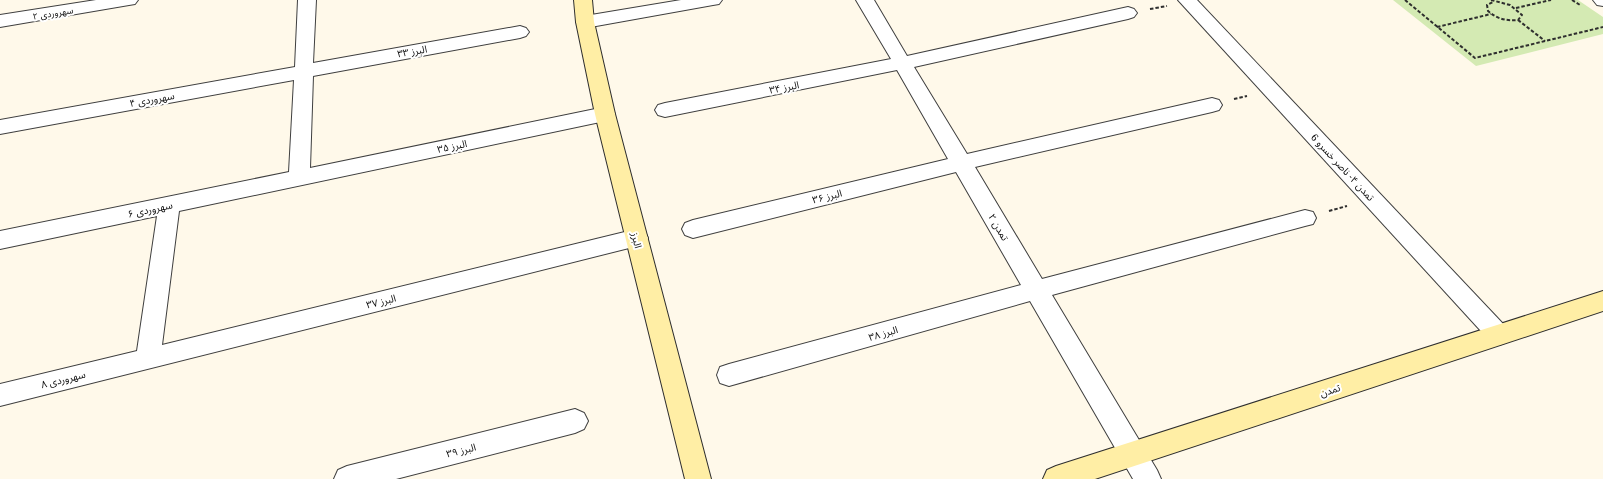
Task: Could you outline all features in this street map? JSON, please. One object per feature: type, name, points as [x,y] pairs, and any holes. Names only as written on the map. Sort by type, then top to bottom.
[{"type":"street","name":"سهروردی ۲","points":[[0,21],[129,0]]},
{"type":"street","points":[[299,178],[307,0]]},
{"type":"street","name":"البرز","points":[[583,0],[585,22],[605,114],[698,479]]},
{"type":"street","points":[[585,22],[713,0]]},
{"type":"street","name":"تمدن ۲","points":[[865,0],[1148,479]]},
{"type":"street","name":"تمدن ۴- ناصر خسرو 6","points":[[1188,1],[1499,335]]},
{"type":"street","name":"البرز ۳۴","points":[[666,110],[902,63],[1128,13]]},
{"type":"street","name":"البرز ۳۳","points":[[304,71],[520,32]]},
{"type":"street","name":"سهروردی ۴","points":[[0,127],[304,71]]},
{"type":"street","name":"البرز ۳۶","points":[[693,229],[961,163],[1212,105]]},
{"type":"street","name":"البرز ۳۵","points":[[299,178],[605,114]]},
{"type":"street","name":"سهروردی ۶","points":[[0,240],[299,178]]},
{"type":"street","points":[[137,361],[169,204]]},
{"type":"street","name":"البرز ۳۸","points":[[729,375],[1036,290],[1305,218]]},
{"type":"street","name":"البرز ۳۷","points":[[137,361],[637,238]]},
{"type":"street","name":"تمدن","points":[[1056,479],[1603,301]]},
{"type":"street","name":"سهروردی ۸","points":[[0,394],[137,361]]},
{"type":"street","name":"البرز ۳۹","points":[[347,479],[575,421]]},
{"type":"path","points":[[1405,0],[1475,58],[1603,27]]},
{"type":"path","points":[[1516,8],[1551,0]]},
{"type":"path","points":[[1128,13],[1188,1]]},
{"type":"path","points":[[1518,20],[1522,15],[1516,8],[1505,3],[1492,1],[1487,5],[1488,11],[1496,18],[1508,21],[1518,20],[1545,41]]},
{"type":"path","points":[[1437,27],[1491,14]]},
{"type":"path","points":[[1212,105],[1270,89]]},
{"type":"path","points":[[1305,218],[1373,199]]},
{"type":"green space","points":[[1393,0],[1578,0],[1603,17],[1603,34],[1476,66]]}]
